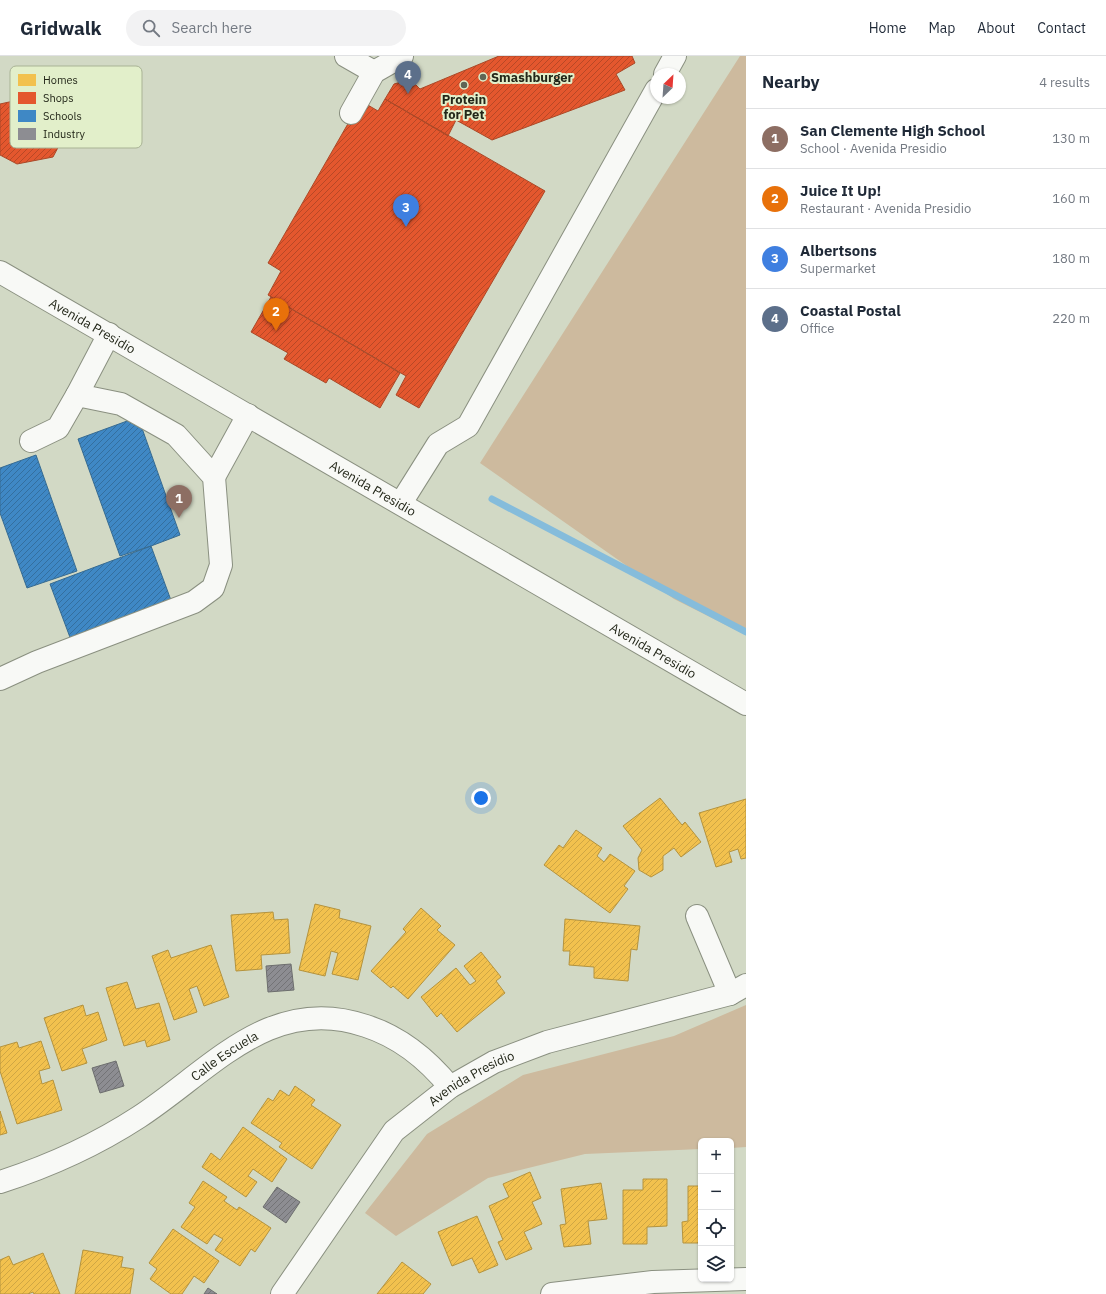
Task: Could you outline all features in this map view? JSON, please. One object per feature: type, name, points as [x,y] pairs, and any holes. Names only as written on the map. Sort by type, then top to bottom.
[{"type":"street","points":[[346,56],[386,62],[351,113]]},
{"type":"street","points":[[668,68],[675,56]]},
{"type":"street","points":[[401,503],[438,444],[468,426],[650,101]]},
{"type":"street","name":"Avenida Presidio","points":[[0,272],[746,704]]},
{"type":"street","points":[[31,441],[58,428],[109,334]]},
{"type":"street","points":[[77,395],[121,404],[176,435],[214,477]]},
{"type":"street","points":[[0,679],[37,662],[194,602],[213,588],[221,565],[214,477],[248,415]]},
{"type":"street","points":[[697,916],[738,989]]},
{"type":"street","name":"Avenida Presidio","points":[[282,1294],[394,1131],[450,1087],[494,1062],[547,1042],[738,989]]},
{"type":"street","name":"Calle Escuela","points":[[0,1182],[65,1158],[97,1143],[140,1116],[237,1046],[258,1033],[281,1023],[301,1018],[325,1017],[348,1020],[378,1030],[404,1045],[425,1060],[450,1087]]},
{"type":"street","points":[[552,1294],[653,1288],[746,1280]]},
{"type":"shaded area","points":[[740,56],[746,56],[746,635],[674,599],[480,463]]},
{"type":"shaded area","points":[[746,1005],[746,1147],[734,1148],[734,1138],[698,1138],[698,1149],[585,1154],[488,1178],[396,1236],[365,1213],[427,1134],[523,1075],[674,1036]]},
{"type":"building: Homes","points":[[660,798],[682,825],[685,822],[701,842],[681,857],[674,848],[663,856],[663,870],[651,877],[639,870],[638,858],[642,850],[623,826]]},
{"type":"building: Homes","points":[[746,799],[746,858],[741,859],[738,849],[729,852],[732,862],[716,867],[699,813]]},
{"type":"building: Homes","points":[[576,830],[602,848],[597,856],[604,862],[610,854],[635,871],[624,886],[628,889],[610,913],[544,865],[559,845],[563,848]]},
{"type":"building: Homes","points":[[315,904],[340,910],[339,918],[371,926],[358,980],[332,974],[338,953],[331,951],[325,976],[299,970]]},
{"type":"building: Homes","points":[[421,908],[441,926],[437,930],[455,945],[408,999],[393,986],[391,988],[371,971],[406,932],[403,929]]},
{"type":"building: Homes","points":[[273,912],[274,920],[288,919],[290,953],[261,955],[262,969],[236,971],[231,915]]},
{"type":"building: Homes","points":[[565,919],[640,926],[637,950],[631,949],[628,981],[594,978],[594,967],[569,965],[570,951],[563,951]]},
{"type":"building: Homes","points":[[211,945],[229,997],[204,1006],[197,986],[189,989],[197,1012],[174,1020],[152,956],[168,950],[171,958]]},
{"type":"building: Homes","points":[[481,952],[501,977],[496,981],[505,993],[457,1032],[441,1013],[437,1017],[421,997],[456,968],[470,985],[476,981],[464,966]]},
{"type":"building: Homes","points":[[127,982],[136,1009],[159,1003],[170,1040],[147,1047],[145,1040],[124,1046],[106,988]]},
{"type":"building: Homes","points":[[83,1005],[86,1016],[98,1012],[107,1040],[82,1049],[87,1063],[62,1071],[44,1018]]},
{"type":"building: Homes","points":[[41,1041],[50,1068],[39,1071],[42,1084],[53,1080],[62,1110],[17,1124],[0,1071],[0,1047],[17,1042],[19,1048]]},
{"type":"building: Homes","points":[[295,1086],[315,1100],[311,1105],[341,1125],[312,1169],[279,1147],[282,1143],[251,1123],[268,1098],[273,1101],[280,1090],[289,1096]]},
{"type":"building: Homes","points":[[0,1111],[7,1133],[0,1135]]},
{"type":"building: Homes","points":[[243,1127],[287,1159],[272,1182],[253,1169],[248,1176],[257,1182],[246,1197],[202,1167],[211,1153],[220,1160]]},
{"type":"building: Homes","points":[[530,1172],[541,1198],[532,1202],[542,1224],[524,1232],[532,1249],[506,1260],[498,1242],[503,1240],[489,1206],[509,1197],[503,1184]]},
{"type":"building: Homes","points":[[643,1179],[667,1179],[667,1226],[647,1227],[647,1244],[623,1244],[623,1190],[643,1190]]},
{"type":"building: Homes","points":[[203,1181],[227,1197],[224,1201],[237,1210],[239,1207],[271,1228],[255,1252],[251,1249],[240,1266],[215,1250],[223,1239],[214,1234],[207,1244],[181,1227],[195,1207],[189,1203]]},
{"type":"building: Homes","points":[[601,1183],[607,1219],[588,1221],[591,1244],[564,1247],[560,1225],[566,1224],[561,1189]]},
{"type":"building: Homes","points":[[688,1186],[698,1186],[698,1243],[683,1243],[682,1222],[688,1221]]},
{"type":"building: Homes","points":[[477,1216],[498,1265],[479,1273],[472,1258],[452,1266],[438,1232]]},
{"type":"building: Homes","points":[[173,1229],[219,1261],[204,1283],[194,1276],[182,1294],[171,1294],[150,1279],[157,1269],[149,1263]]},
{"type":"building: Homes","points":[[83,1250],[123,1257],[121,1267],[134,1269],[130,1294],[75,1294]]},
{"type":"building: Homes","points":[[43,1253],[60,1294],[34,1294],[33,1292],[28,1294],[0,1294],[0,1260],[9,1256],[13,1265]]},
{"type":"building: Homes","points":[[402,1262],[431,1284],[423,1294],[377,1294]]},
{"type":"building: Shops","points":[[499,56],[632,56],[635,63],[616,74],[625,90],[492,140],[456,120],[448,136],[385,99],[394,84],[405,81],[415,84],[420,89]]},
{"type":"building: Shops","points":[[385,99],[545,191],[419,408],[396,395],[406,376],[268,295],[281,271],[268,263],[361,101],[378,111]]},
{"type":"building: Shops","points":[[10,102],[10,148],[58,148],[53,157],[17,164],[0,155],[0,104]]},
{"type":"building: Shops","points":[[271,297],[400,373],[380,408],[329,378],[326,383],[284,359],[288,353],[251,332]]},
{"type":"building: Schools","points":[[138,417],[180,535],[120,556],[78,439]]},
{"type":"building: Schools","points":[[36,455],[77,571],[27,588],[0,513],[0,468]]},
{"type":"building: Schools","points":[[151,546],[172,603],[71,640],[50,584]]},
{"type":"building: Industry","points":[[291,964],[294,990],[268,992],[266,966]]},
{"type":"building: Industry","points":[[116,1061],[124,1086],[100,1093],[92,1068]]},
{"type":"building: Industry","points":[[277,1187],[300,1202],[286,1223],[263,1207]]},
{"type":"building: Industry","points":[[208,1288],[217,1294],[204,1294]]},
{"type":"waterway","points":[[492,499],[746,632]]},
{"type":"place","name":"Smashburger","points":[[483,77]]},
{"type":"place","name":"Protein for Pet","points":[[464,85]]},
{"type":"place","name":"Coastal Postal","points":[[408,94]]},
{"type":"place","name":"Albertsons","points":[[406,227]]},
{"type":"place","name":"Juice It Up!","points":[[276,331]]},
{"type":"place","name":"San Clemente High School","points":[[179,518]]}]
